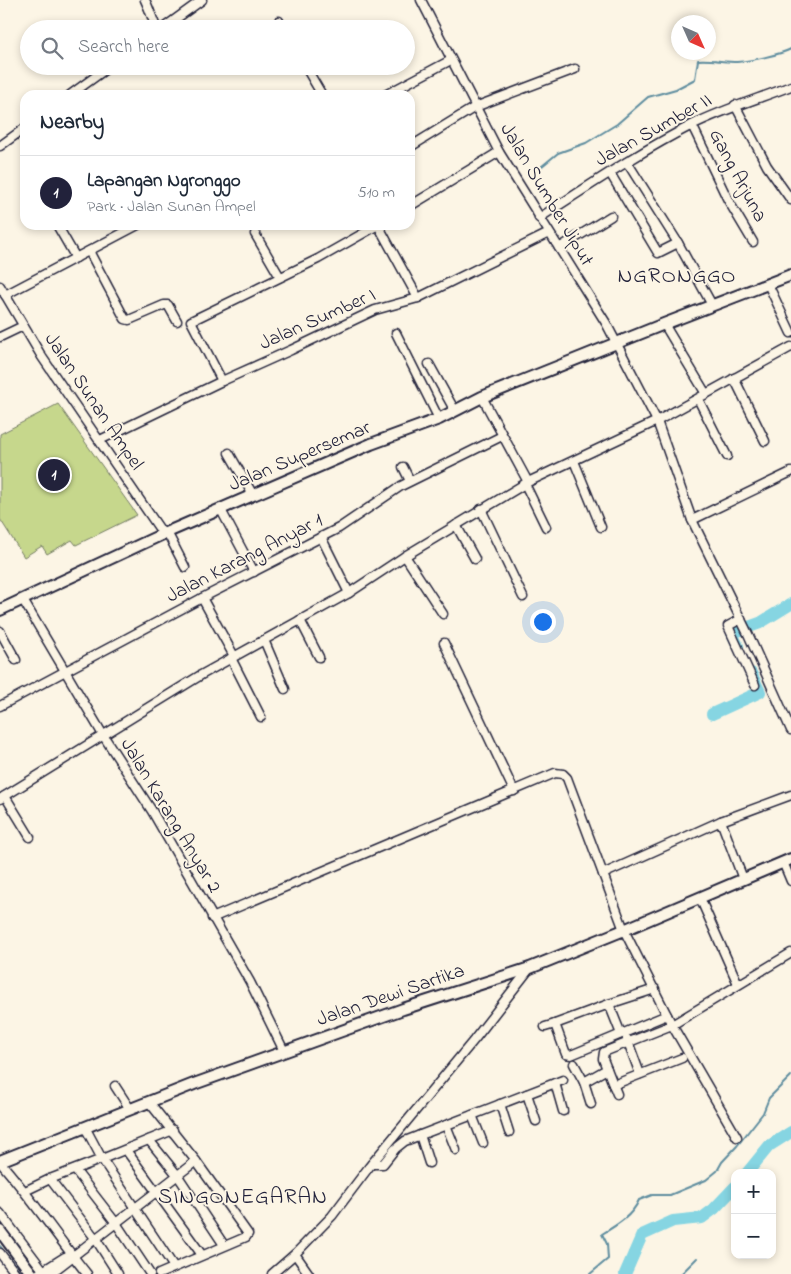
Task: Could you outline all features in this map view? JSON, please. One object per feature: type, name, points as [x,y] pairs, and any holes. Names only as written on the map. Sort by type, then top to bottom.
[{"type":"main road","name":"Jalan Supersemar","points":[[0,610],[165,533],[365,446],[439,419],[482,397],[791,275]]},
{"type":"main road","name":"Jalan Dewi Sartika","points":[[0,1161],[130,1109],[284,1051],[403,1008],[530,968],[787,860]]},
{"type":"main road","points":[[0,1231],[32,1274]]},
{"type":"street","points":[[145,0],[150,8],[150,15],[153,20]]},
{"type":"street","points":[[174,20],[202,0]]},
{"type":"street","name":"Jalan Sumber Jiput","points":[[421,0],[499,152],[606,323],[657,420],[692,520],[742,621],[791,730]]},
{"type":"street","points":[[394,90],[451,60]]},
{"type":"street","points":[[415,144],[475,107],[575,69]]},
{"type":"street","points":[[77,90],[98,75]]},
{"type":"street","points":[[310,75],[319,90]]},
{"type":"street","name":"Jalan Sumber II","points":[[539,218],[627,162],[692,125],[735,105],[791,86]]},
{"type":"street","points":[[735,105],[767,166],[791,200]]},
{"type":"street","name":"Gang Arjuna","points":[[692,125],[728,200],[753,242]]},
{"type":"street","points":[[0,146],[20,132]]},
{"type":"street","points":[[415,203],[499,152]]},
{"type":"street","points":[[627,162],[678,243],[712,305]]},
{"type":"street","points":[[610,173],[658,253],[678,243]]},
{"type":"street","points":[[559,248],[611,216]]},
{"type":"street","points":[[60,230],[76,258]]},
{"type":"street","points":[[5,295],[129,230]]},
{"type":"street","points":[[222,381],[191,321],[318,258],[367,230]]},
{"type":"street","points":[[379,230],[418,298]]},
{"type":"street","name":"Jalan Sumber I","points":[[100,440],[375,310],[418,298],[549,233]]},
{"type":"street","points":[[255,234],[280,277]]},
{"type":"street","points":[[89,251],[125,319],[129,320],[168,305],[177,321]]},
{"type":"street","points":[[768,284],[791,333]]},
{"type":"street","name":"Jalan Sunan Ampel","points":[[0,286],[23,326],[165,533],[185,568]]},
{"type":"street","points":[[664,324],[706,394]]},
{"type":"street","points":[[0,337],[23,326]]},
{"type":"street","points":[[396,333],[439,419]]},
{"type":"street","points":[[30,837],[2,797],[233,657],[349,594],[405,556],[526,483],[698,399],[791,347]]},
{"type":"street","points":[[429,364],[455,411]]},
{"type":"street","points":[[734,378],[765,441]]},
{"type":"street","points":[[482,397],[546,527]]},
{"type":"street","points":[[698,399],[727,456]]},
{"type":"street","name":"Jalan Karang Anyar 1","points":[[0,706],[202,598],[339,528],[410,481],[502,436]]},
{"type":"street","points":[[229,453],[253,496]]},
{"type":"street","points":[[574,461],[601,527]]},
{"type":"street","points":[[403,467],[410,481]]},
{"type":"street","points":[[692,520],[791,473]]},
{"type":"street","points":[[221,510],[254,572]]},
{"type":"street","points":[[481,510],[523,597]]},
{"type":"street","points":[[456,525],[475,559]]},
{"type":"street","points":[[321,537],[349,594]]},
{"type":"street","points":[[405,556],[443,614]]},
{"type":"street","points":[[202,598],[233,657],[261,717]]},
{"type":"street","name":"Jalan Karang Anyar 2","points":[[23,600],[103,735],[152,811],[250,982],[284,1051]]},
{"type":"street","points":[[300,620],[319,657]]},
{"type":"street","points":[[742,621],[728,626],[755,686]]},
{"type":"street","points":[[0,631],[16,660]]},
{"type":"street","points":[[264,640],[286,689]]},
{"type":"street","points":[[444,644],[514,791]]},
{"type":"street","points":[[212,918],[561,773],[565,775],[624,930],[672,1026],[737,1137]]},
{"type":"street","points":[[603,874],[721,821],[791,795]]},
{"type":"street","points":[[721,821],[743,879]]},
{"type":"street","points":[[787,860],[791,881]]},
{"type":"street","points":[[700,898],[738,984]]},
{"type":"street","points":[[617,1094],[603,1059],[604,1052],[672,1026],[791,953]]},
{"type":"street","points":[[272,1274],[295,1254],[332,1216],[530,968]]},
{"type":"street","points":[[545,1027],[655,989]]},
{"type":"street","points":[[609,1004],[628,1043],[640,1074]]},
{"type":"street","points":[[555,1024],[568,1056],[667,1015]]},
{"type":"street","points":[[613,1085],[682,1058]]},
{"type":"street","points":[[574,1064],[584,1082],[591,1104]]},
{"type":"street","points":[[584,1082],[607,1069]]},
{"type":"street","points":[[372,1164],[383,1164],[395,1149],[405,1141],[559,1082],[563,1111]]},
{"type":"street","points":[[115,1086],[130,1109]]},
{"type":"street","points":[[527,1094],[536,1121]]},
{"type":"street","points":[[149,1102],[196,1161],[248,1233],[246,1237],[158,1274]]},
{"type":"street","points":[[500,1104],[509,1132]]},
{"type":"street","points":[[472,1115],[483,1142]]},
{"type":"street","points":[[446,1125],[456,1150]]},
{"type":"street","points":[[85,1127],[102,1160],[174,1267]]},
{"type":"street","points":[[25,1191],[50,1179],[102,1160],[172,1130]]},
{"type":"street","points":[[420,1135],[429,1162]]},
{"type":"street","points":[[149,1140],[178,1176],[224,1246]]},
{"type":"street","points":[[126,1150],[202,1255]]},
{"type":"street","points":[[0,1161],[25,1191],[87,1274]]},
{"type":"street","points":[[0,1213],[44,1273],[116,1223],[196,1161]]},
{"type":"street","points":[[75,1170],[116,1223],[150,1274]]},
{"type":"street","points":[[50,1179],[95,1238],[118,1274]]},
{"type":"street","points":[[13,1249],[22,1242]]},
{"type":"street","points":[[0,1252],[16,1274]]},
{"type":"street","points":[[295,1254],[309,1274]]},
{"type":"green space","points":[[58,404],[137,515],[76,545],[72,540],[47,554],[42,546],[24,557],[0,519],[0,434]]},
{"type":"waterway","points":[[536,171],[558,153],[586,143],[617,124],[648,97],[676,89],[695,79],[698,60],[743,61],[791,49]]},
{"type":"waterway","points":[[738,646],[732,633],[760,623],[791,604]]},
{"type":"waterway","points":[[712,714],[760,692],[751,673]]},
{"type":"waterway","points":[[590,1274],[608,1259],[607,1244],[602,1234],[628,1215],[639,1200],[652,1195],[670,1195],[706,1180],[717,1171],[722,1162],[763,1113],[769,1098],[791,1076]]},
{"type":"waterway","points":[[750,1169],[769,1146],[791,1132]]},
{"type":"waterway","points":[[625,1274],[642,1235],[673,1221],[702,1218],[714,1209],[731,1191]]},
{"type":"waterway","points":[[0,1246],[22,1274]]},
{"type":"waterway","points":[[681,1274],[697,1258]]},
{"type":"place","name":"Lapangan Ngronggo","points":[[54,475]]},
{"type":"district","name":"NGRONGGO","points":[[677,277]]},
{"type":"district","name":"SINGONEGARAN","points":[[243,1198]]}]
